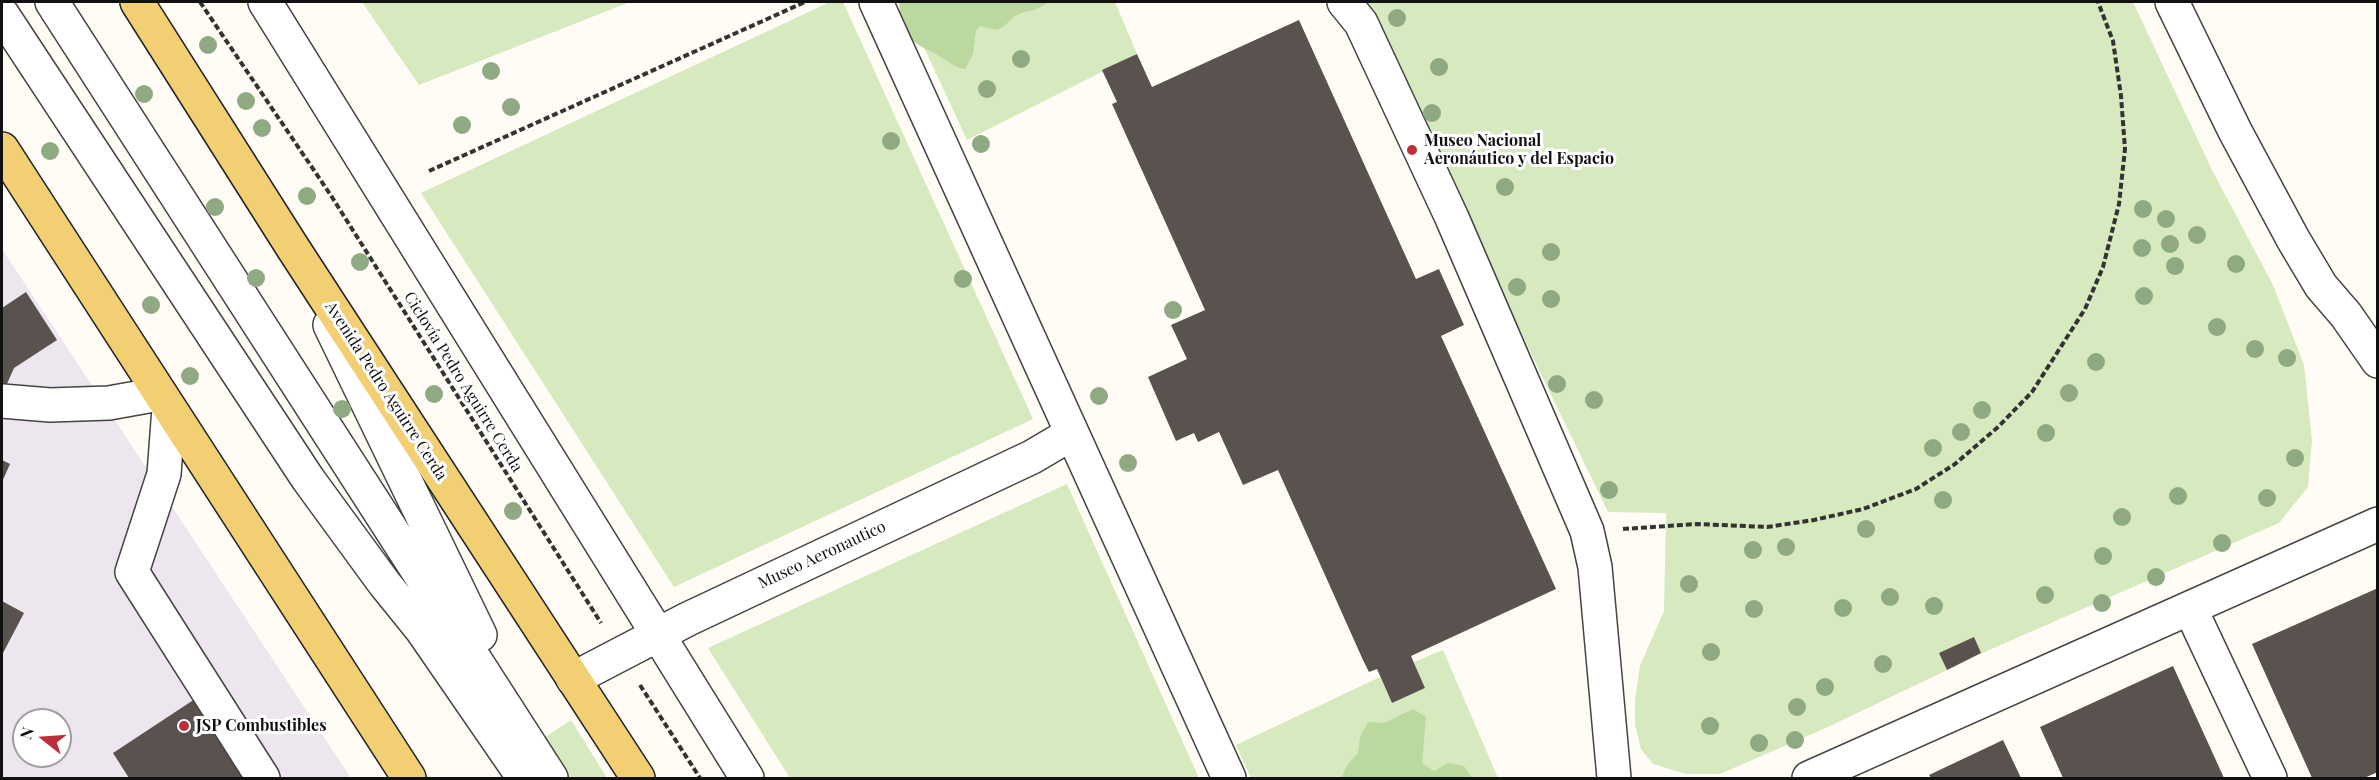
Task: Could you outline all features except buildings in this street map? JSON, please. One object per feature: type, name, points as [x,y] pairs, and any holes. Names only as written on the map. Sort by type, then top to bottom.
[{"type":"main road","name":"Avenida Pedro Aguirre Cerda","points":[[137,2],[293,248],[638,778]]},
{"type":"main road","points":[[2,152],[409,778]]},
{"type":"lane","points":[[52,2],[540,775]]},
{"type":"lane","points":[[265,2],[747,778]]},
{"type":"lane","points":[[876,2],[1229,778]]},
{"type":"lane","points":[[1344,2],[1361,23],[1452,218],[1587,531],[1595,567],[1614,778]]},
{"type":"lane","points":[[2172,2],[2235,130],[2294,239],[2321,286],[2346,315],[2378,362]]},
{"type":"lane","points":[[2,14],[308,479],[384,584],[540,775]]},
{"type":"lane","points":[[293,248],[540,775]]},
{"type":"lane","points":[[2,401],[50,405],[164,401],[164,474],[132,572],[263,778]]},
{"type":"lane","name":"Museo Aeronautico","points":[[573,679],[658,634],[1032,457],[1071,434]]},
{"type":"lane","points":[[1809,778],[2378,524]]},
{"type":"lane","points":[[2190,608],[2270,778]]},
{"type":"path","name":"Ciclovía Pedro Aguirre Cerda","points":[[200,2],[330,194],[700,778]]},
{"type":"path","points":[[429,171],[806,2]]},
{"type":"path","points":[[1587,531],[1696,524],[1767,527],[1863,509],[1916,489],[1955,464],[1998,427],[2032,392],[2085,309],[2103,267],[2120,204],[2125,149],[2121,96],[2113,41],[2098,2]]},
{"type":"shaded area","points":[[2,249],[351,778],[2,778]]},
{"type":"green space","points":[[362,2],[630,2],[419,85]]},
{"type":"green space","points":[[830,2],[843,2],[1033,419],[674,587],[421,193]]},
{"type":"green space","points":[[899,2],[1048,2],[1039,8],[1017,15],[998,30],[980,26],[976,30],[973,54],[965,69],[910,39],[902,25]]},
{"type":"green space","points":[[903,2],[1115,2],[1137,54],[967,140]]},
{"type":"green space","points":[[1361,2],[2133,2],[2212,170],[2273,285],[2304,365],[2312,440],[2308,487],[2279,523],[1987,651],[1828,727],[1720,774],[1686,774],[1653,764],[1641,749],[1635,725],[1635,700],[1640,666],[1664,611],[1666,513],[1608,512],[1510,310],[1394,54]]},
{"type":"green space","points":[[1067,484],[1199,778],[790,778],[708,648]]},
{"type":"green space","points":[[1443,650],[1498,778],[1251,778],[1236,745],[1380,677],[1392,703],[1425,688],[1414,662]]},
{"type":"green space","points":[[1413,709],[1426,717],[1422,763],[1434,771],[1448,763],[1464,766],[1472,778],[1341,778],[1348,764],[1358,753],[1360,737],[1368,722],[1384,723]]},
{"type":"green space","points":[[571,720],[607,778],[570,778],[544,738]]},
{"type":"place","name":"Museo Nacional Aeronáutico y del Espacio","points":[[1412,150]]},
{"type":"place","name":"JSP Combustibles","points":[[184,726]]}]
